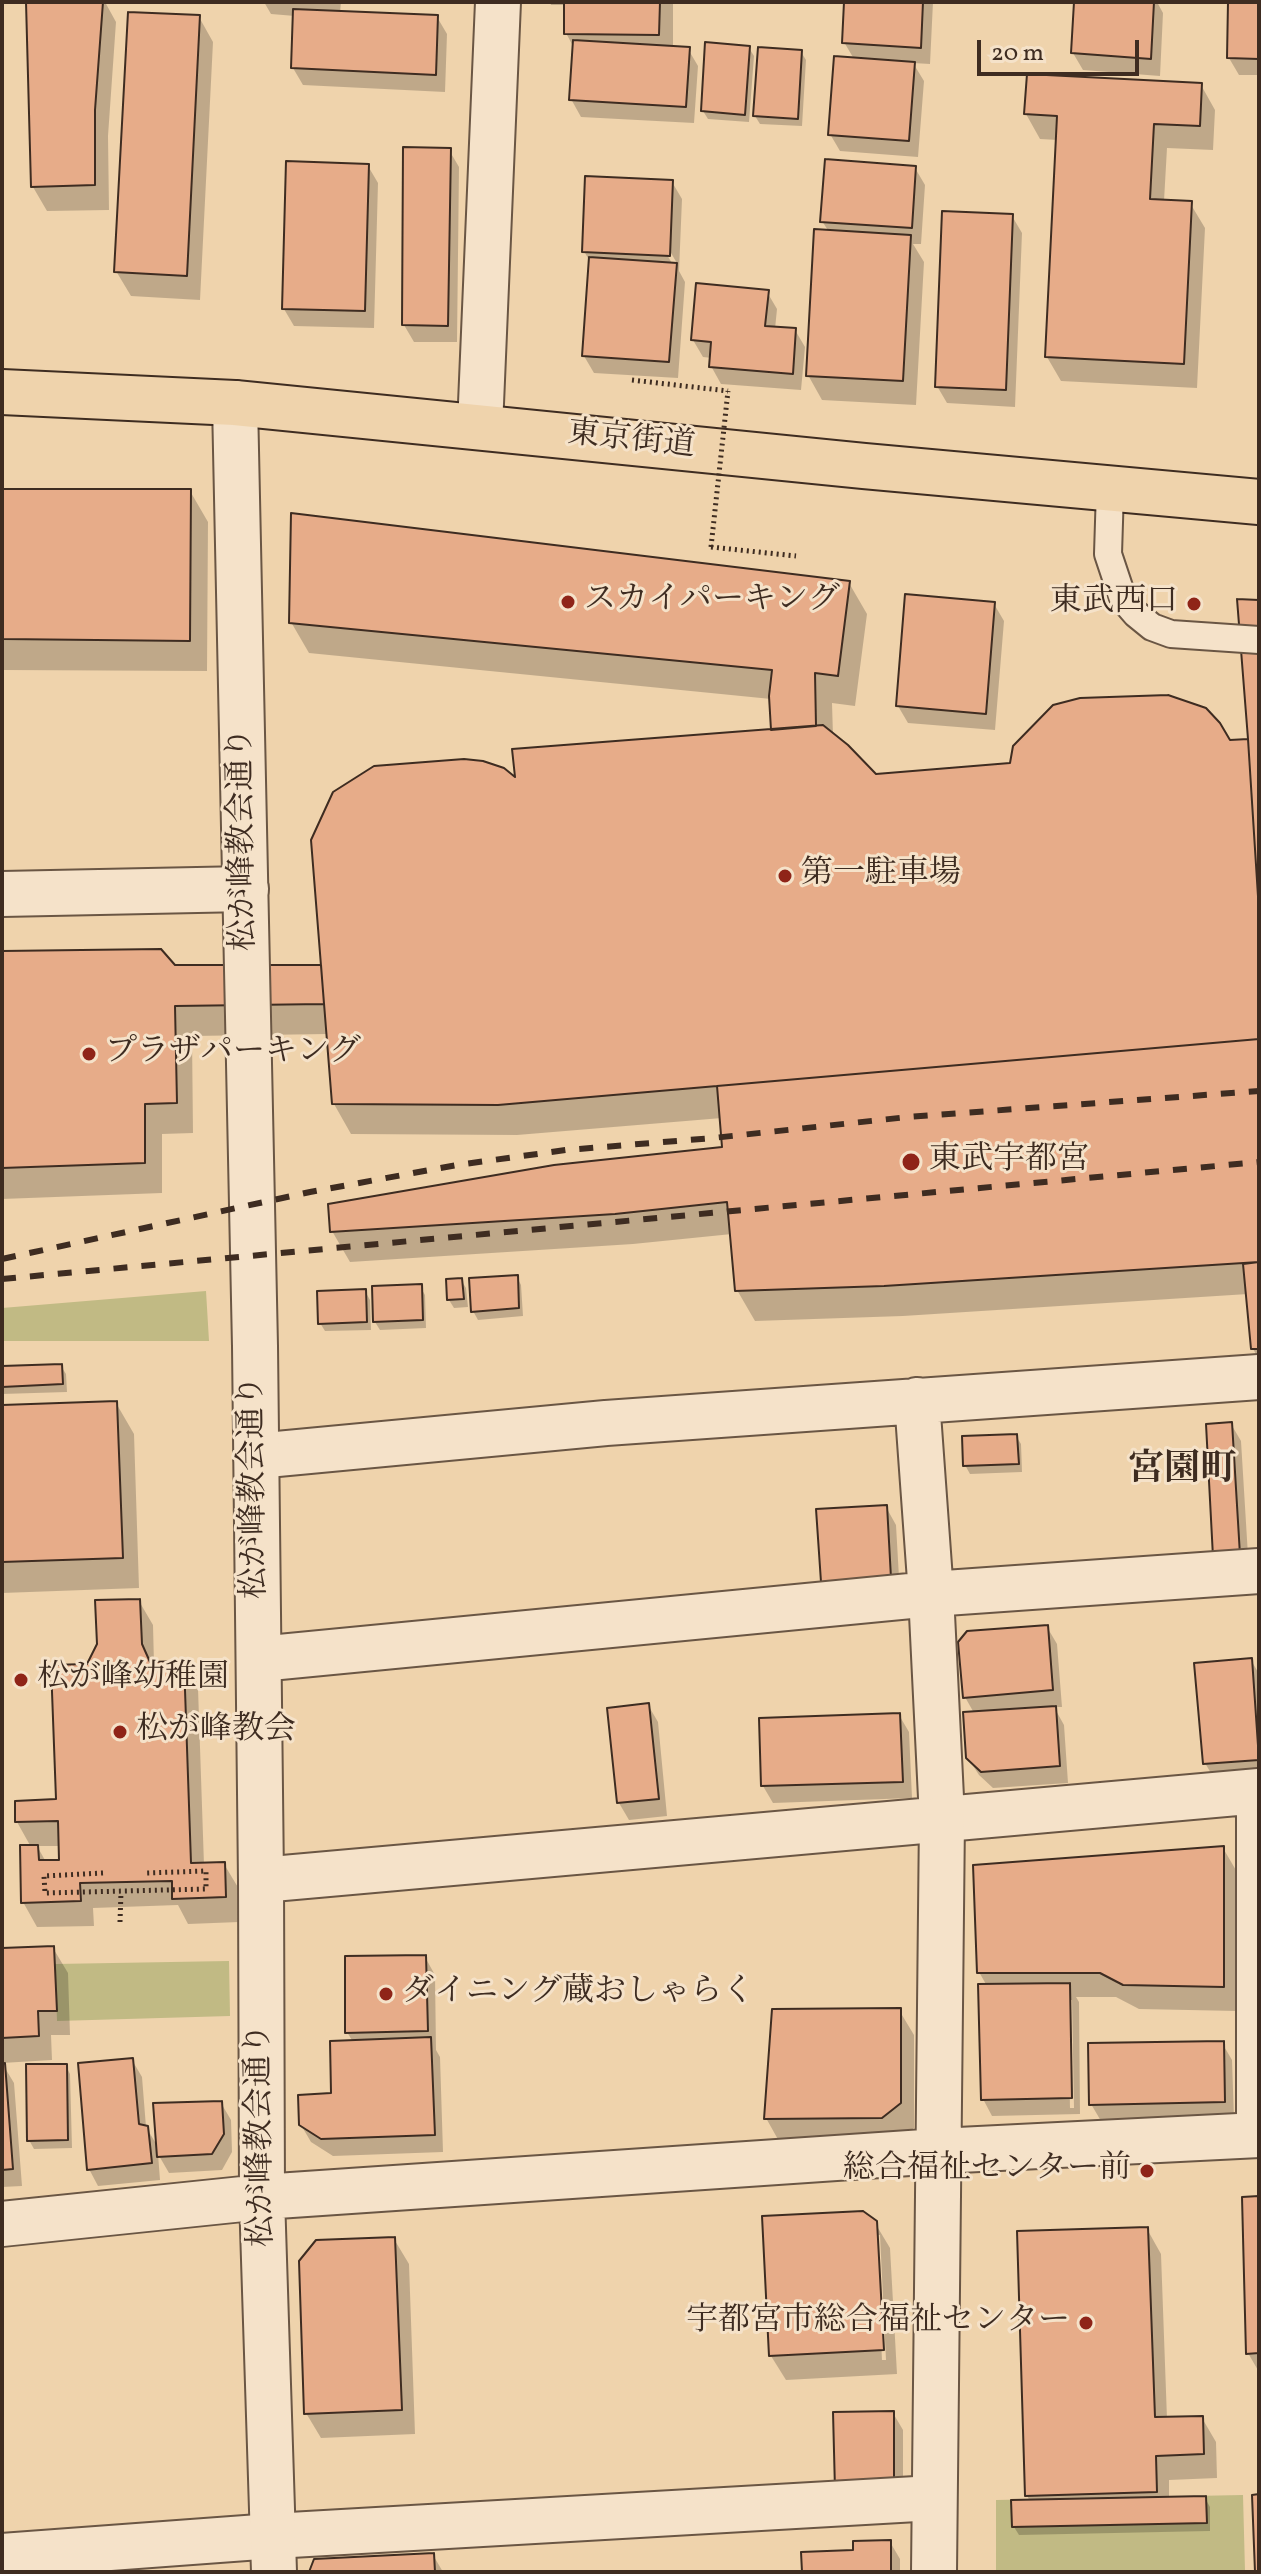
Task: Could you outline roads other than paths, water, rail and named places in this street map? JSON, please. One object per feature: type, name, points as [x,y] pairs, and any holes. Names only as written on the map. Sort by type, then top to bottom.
[{"type":"highway","name":"東京街道","points":[[2,392],[235,403],[1259,502]]},
{"type":"street","points":[[480,427],[498,2]]},
{"type":"street","name":"松が峰教会通り","points":[[235,403],[256,1456],[262,2197],[274,2554]]},
{"type":"street","points":[[2,894],[246,889]]},
{"type":"street","points":[[256,1456],[606,1423],[1259,1377]]},
{"type":"street","points":[[917,1400],[942,1818],[934,2572]]},
{"type":"street","points":[[259,1659],[931,1594],[1259,1571]]},
{"type":"street","points":[[2,2224],[262,2197],[939,2151],[1259,2135],[1259,1791],[261,1880]]},
{"type":"street","points":[[2,2556],[274,2554],[934,2498]]},
{"type":"lane","points":[[1110,490],[1108,554],[1123,599],[1136,614],[1152,627],[1171,634],[1259,640]]},
{"type":"railway","points":[[2,1259],[310,1192],[457,1165],[566,1150],[908,1117],[1259,1091]]},
{"type":"railway","points":[[2,1279],[1259,1162]]},
{"type":"place","name":"スカイパーキング","points":[[568,602]]},
{"type":"place","name":"東武西口","points":[[1194,604]]},
{"type":"place","name":"第一駐車場","points":[[785,876]]},
{"type":"place","name":"プラザパーキング","points":[[89,1054]]},
{"type":"place","name":"東武宇都宮","points":[[911,1162]]},
{"type":"place","name":"松が峰幼稚園","points":[[21,1680]]},
{"type":"place","name":"松が峰教会","points":[[120,1732]]},
{"type":"place","name":"ダイニング蔵おしゃらく","points":[[386,1994]]},
{"type":"place","name":"総合福祉センター前","points":[[1147,2171]]},
{"type":"place","name":"宇都宮市総合福祉センター","points":[[1086,2323]]},
{"type":"district","name":"宮園町","points":[[1182,1472]]}]
